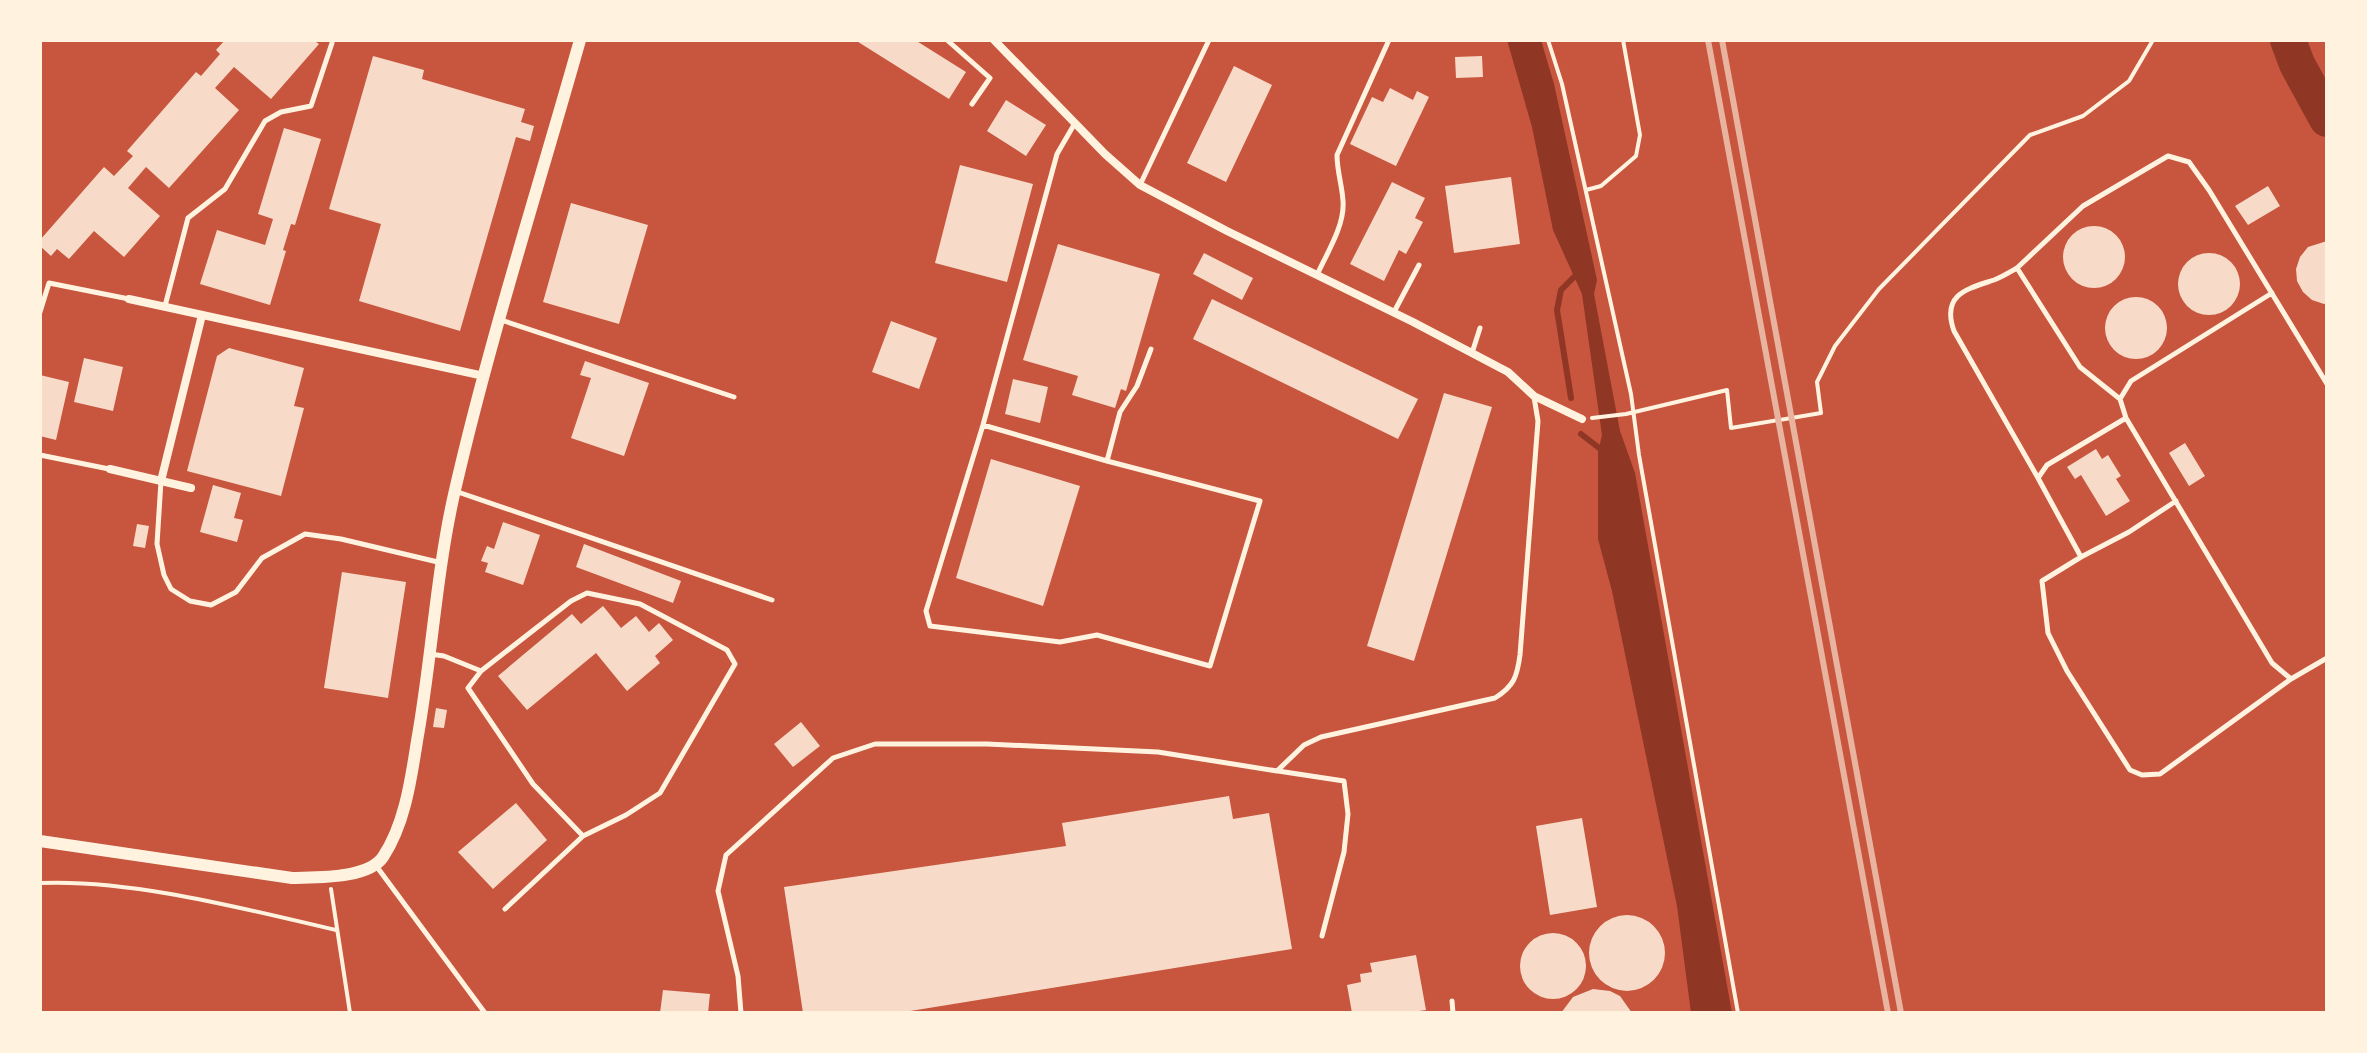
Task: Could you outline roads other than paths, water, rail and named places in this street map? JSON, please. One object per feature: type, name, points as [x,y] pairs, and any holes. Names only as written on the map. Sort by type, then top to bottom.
[{"type":"street","points":[[40,841],[292,878],[336,876],[376,866],[390,845],[406,799],[455,491],[484,376],[580,40]]},
{"type":"street","points":[[994,40],[1128,177],[1140,185],[1508,372],[1534,396],[1582,419]]},
{"type":"street","points":[[129,299],[484,376]]},
{"type":"street","points":[[161,481],[202,315]]},
{"type":"street","points":[[110,469],[191,488]]},
{"type":"lane","points":[[947,40],[990,78],[972,104]]},
{"type":"lane","points":[[1140,185],[1209,40]]},
{"type":"lane","points":[[1317,275],[1338,228],[1343,203],[1337,155],[1389,40]]},
{"type":"lane","points":[[165,307],[188,218],[225,189],[265,121],[281,112],[311,106],[332,43]]},
{"type":"lane","points":[[983,425],[1260,501],[1210,666],[1097,635],[1060,642],[930,626],[926,611],[983,425],[1057,154],[1076,122]]},
{"type":"lane","points":[[2081,557],[1949,318],[1955,298],[1968,287],[1997,279],[2017,268],[2083,206],[2168,156],[2189,162],[2327,384]]},
{"type":"lane","points":[[1393,312],[1419,265]]},
{"type":"lane","points":[[2017,268],[2080,367],[2120,399],[2126,418],[2272,663],[2291,679]]},
{"type":"lane","points":[[40,312],[49,283],[129,299]]},
{"type":"lane","points":[[2120,399],[2131,381],[2273,293]]},
{"type":"lane","points":[[501,320],[734,397]]},
{"type":"lane","points":[[1472,353],[1480,328]]},
{"type":"lane","points":[[1107,461],[1120,412],[1137,386],[1151,349]]},
{"type":"lane","points":[[1277,771],[1304,745],[1321,737],[1495,698],[1511,688],[1518,674],[1520,655],[1538,421],[1534,396]]},
{"type":"lane","points":[[2038,478],[2047,465],[2126,418]]},
{"type":"lane","points":[[40,455],[110,469]]},
{"type":"lane","points":[[161,481],[157,544],[164,575],[171,589],[190,601],[211,605],[236,592],[262,558],[305,534],[341,539],[443,563]]},
{"type":"lane","points":[[455,491],[772,600]]},
{"type":"lane","points":[[2176,501],[2129,532],[2042,581],[2048,633],[2067,671],[2130,770],[2142,775],[2160,774],[2291,679],[2327,658]]},
{"type":"lane","points":[[505,909],[583,836],[626,815],[660,793],[735,664],[727,650],[640,604],[587,593],[571,601],[481,671],[468,688],[533,784],[583,836]]},
{"type":"lane","points":[[430,654],[444,656],[481,671]]},
{"type":"lane","points":[[741,1013],[738,976],[718,891],[726,855],[833,758],[875,744],[987,744],[1158,752],[1344,781],[1348,814],[1344,852],[1322,936]]},
{"type":"lane","points":[[376,866],[485,1013]]},
{"type":"lane","points":[[1452,1001],[1453,1013]]},
{"type":"waterway","points":[[2288,40],[2297,64],[2327,119]]},
{"type":"waterway","points":[[1571,398],[1557,310],[1561,290],[1578,273]]},
{"type":"waterway","points":[[1581,434],[1603,451]]},
{"type":"railway","points":[[1708,40],[1888,1013]]},
{"type":"railway","points":[[1722,40],[1901,1013]]}]
